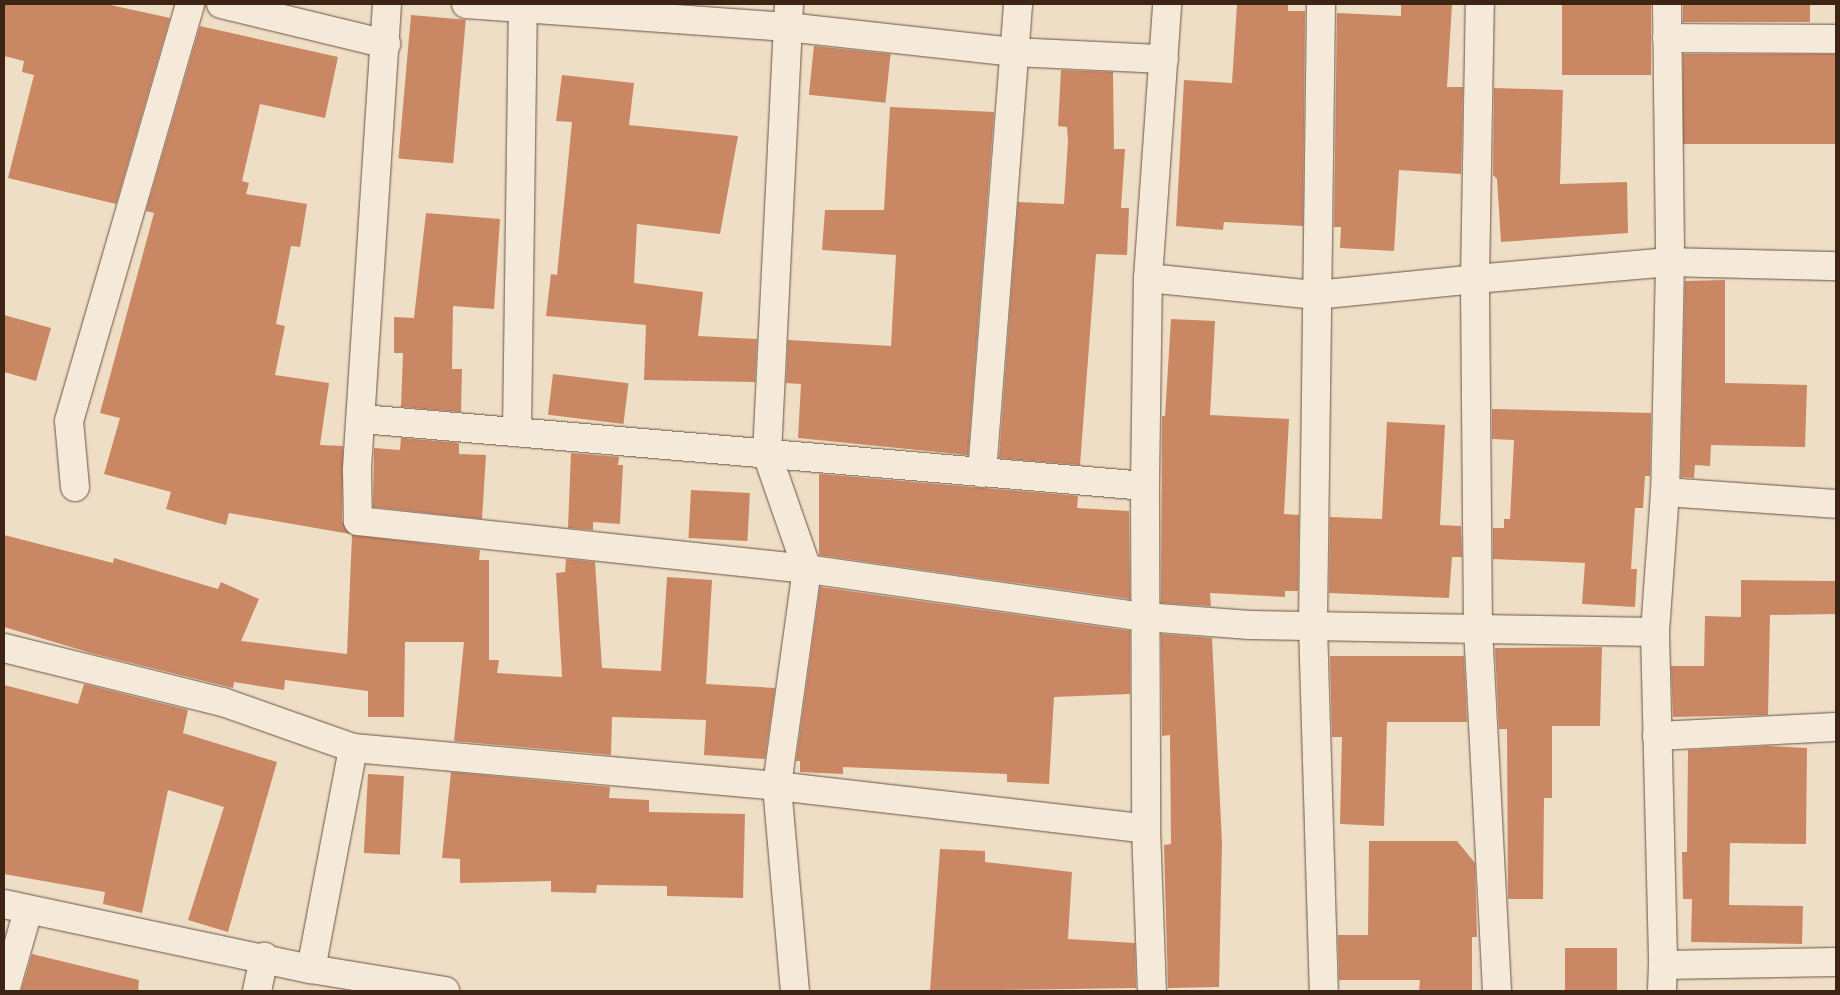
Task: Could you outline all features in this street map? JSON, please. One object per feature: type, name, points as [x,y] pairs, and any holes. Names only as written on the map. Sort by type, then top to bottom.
[{"type":"street","points":[[75,487],[69,421],[190,4]]},
{"type":"street","points":[[221,4],[386,44]]},
{"type":"street","points":[[387,4],[362,419],[358,521],[807,569],[1145,616],[1313,626],[1478,631],[1655,632]]},
{"type":"street","points":[[466,4],[788,15],[1013,52],[1164,59]]},
{"type":"street","points":[[982,473],[1018,4]]},
{"type":"street","points":[[1152,991],[1146,829],[1145,486],[1148,278],[1167,4]]},
{"type":"street","points":[[1321,4],[1313,626],[1324,991]]},
{"type":"street","points":[[1480,4],[1475,279],[1478,631],[1497,991]]},
{"type":"street","points":[[1662,991],[1663,964],[1655,632],[1665,492],[1670,262],[1667,4]]},
{"type":"street","points":[[517,430],[523,7]]},
{"type":"street","points":[[788,15],[767,454],[807,569],[777,786],[795,991]]},
{"type":"street","points":[[1667,38],[1836,39]]},
{"type":"street","points":[[1148,278],[1316,295],[1670,262],[1836,266]]},
{"type":"street","points":[[362,419],[517,430],[767,454],[1145,486]]},
{"type":"street","points":[[1665,492],[1836,504]]},
{"type":"street","points":[[4,648],[223,702],[353,748],[777,786],[1146,829]]},
{"type":"street","points":[[1657,736],[1836,727]]},
{"type":"street","points":[[311,969],[353,748]]},
{"type":"street","points":[[5,991],[16,907],[264,957],[362,984],[445,991]]},
{"type":"street","points":[[257,991],[264,957]]},
{"type":"street","points":[[1663,964],[1836,962]]},
{"type":"building","points":[[4,4],[106,4],[170,18],[116,204],[8,178],[34,75],[22,72],[24,61],[4,56]]},
{"type":"building","points":[[1237,4],[1288,4],[1288,11],[1305,11],[1303,226],[1224,222],[1223,230],[1176,226],[1184,80],[1232,83]]},
{"type":"building","points":[[1401,4],[1452,4],[1447,87],[1463,87],[1461,174],[1399,170],[1394,251],[1340,248],[1341,227],[1334,227],[1337,13],[1401,16]]},
{"type":"building","points":[[1562,4],[1651,4],[1651,75],[1562,75]]},
{"type":"building","points":[[1683,4],[1810,4],[1810,22],[1683,22]]},
{"type":"building","points":[[411,15],[466,20],[453,163],[398,158]]},
{"type":"building","points":[[200,26],[338,57],[325,118],[260,104],[242,181],[249,183],[246,194],[307,204],[300,247],[291,246],[276,324],[285,326],[275,375],[329,383],[320,445],[343,446],[342,521],[350,534],[229,513],[226,525],[166,509],[171,492],[104,474],[120,418],[100,413],[154,213],[146,211]]},
{"type":"building","points":[[814,46],[891,54],[885,103],[809,95]]},
{"type":"building","points":[[1683,54],[1836,54],[1836,144],[1683,144]]},
{"type":"building","points":[[1061,70],[1113,72],[1114,149],[1125,149],[1121,208],[1129,208],[1127,255],[1096,254],[1080,465],[999,458],[1018,202],[1064,204],[1068,141],[1067,127],[1058,126]]},
{"type":"building","points":[[562,75],[634,83],[629,125],[738,136],[720,234],[637,224],[634,283],[703,292],[698,336],[757,339],[755,382],[644,380],[646,325],[546,316],[551,274],[557,275],[572,122],[556,121]]},
{"type":"building","points":[[1494,88],[1563,90],[1560,184],[1627,182],[1628,233],[1501,242],[1497,179],[1493,175]]},
{"type":"building","points":[[890,107],[994,112],[968,455],[798,438],[801,384],[786,383],[788,340],[891,346],[896,255],[822,250],[825,210],[884,210]]},
{"type":"building","points":[[426,213],[500,219],[494,309],[453,306],[452,369],[462,369],[461,412],[401,407],[403,353],[394,353],[394,317],[414,318]]},
{"type":"building","points":[[1725,280],[1725,383],[1807,385],[1805,447],[1711,445],[1710,466],[1695,465],[1694,478],[1681,477],[1685,281]]},
{"type":"building","points":[[4,315],[51,328],[36,381],[4,372]]},
{"type":"building","points":[[1171,319],[1215,321],[1210,415],[1289,419],[1284,514],[1299,515],[1298,591],[1285,591],[1285,597],[1210,593],[1211,606],[1161,603],[1162,416],[1165,416]]},
{"type":"building","points":[[553,374],[628,383],[623,424],[548,415]]},
{"type":"building","points":[[1492,409],[1651,413],[1650,476],[1645,476],[1643,508],[1635,508],[1631,569],[1637,569],[1635,607],[1582,604],[1585,563],[1493,559],[1493,528],[1504,528],[1504,519],[1510,519],[1514,440],[1492,439]]},
{"type":"building","points":[[1387,422],[1445,425],[1440,525],[1461,526],[1462,557],[1452,557],[1449,598],[1329,593],[1330,517],[1382,519]]},
{"type":"building","points":[[401,438],[459,443],[459,454],[486,455],[482,519],[373,507],[374,448],[400,450]]},
{"type":"building","points":[[571,453],[619,457],[618,465],[623,465],[620,524],[593,522],[593,530],[568,528]]},
{"type":"building","points":[[819,474],[1078,496],[1077,508],[1129,511],[1130,599],[819,555]]},
{"type":"building","points":[[691,490],[750,493],[747,541],[688,538]]},
{"type":"building","points":[[4,535],[113,563],[114,558],[218,589],[221,582],[259,599],[241,641],[347,654],[352,535],[480,550],[479,560],[489,560],[489,660],[499,660],[497,673],[562,677],[556,573],[565,572],[566,559],[595,562],[602,668],[661,671],[667,577],[712,580],[706,684],[775,688],[765,759],[704,755],[706,720],[612,717],[611,755],[454,741],[464,642],[405,642],[404,717],[368,717],[368,691],[285,680],[284,690],[234,682],[233,688],[91,653],[4,627]]},
{"type":"building","points":[[1741,580],[1836,581],[1836,614],[1770,615],[1768,715],[1673,717],[1671,666],[1704,666],[1705,616],[1741,617]]},
{"type":"building","points":[[820,587],[1130,631],[1130,694],[1054,697],[1049,784],[1007,782],[1007,774],[843,767],[843,774],[800,772],[800,761],[796,761]]},
{"type":"building","points":[[1161,634],[1212,638],[1222,843],[1219,987],[1168,988],[1164,845],[1171,844],[1170,735],[1162,736]]},
{"type":"building","points":[[1602,647],[1600,726],[1552,726],[1552,798],[1544,798],[1543,899],[1508,899],[1507,729],[1499,729],[1495,648]]},
{"type":"building","points":[[1330,656],[1464,656],[1467,722],[1387,722],[1384,826],[1340,824],[1342,737],[1332,737]]},
{"type":"building","points":[[84,684],[188,710],[183,733],[277,762],[228,932],[188,920],[224,807],[168,790],[142,913],[103,904],[105,892],[4,874],[4,685],[78,704]]},
{"type":"building","points":[[1768,746],[1807,748],[1806,844],[1730,843],[1729,905],[1803,906],[1802,944],[1691,942],[1692,899],[1683,899],[1682,852],[1687,852],[1688,750]]},
{"type":"building","points":[[451,772],[610,787],[609,798],[649,800],[649,812],[745,814],[743,898],[667,896],[667,886],[597,885],[596,893],[551,892],[551,881],[460,883],[460,859],[442,858]]},
{"type":"building","points":[[368,774],[404,776],[400,855],[364,853]]},
{"type":"building","points":[[1369,841],[1457,841],[1475,863],[1477,937],[1472,937],[1472,991],[1419,991],[1420,980],[1339,980],[1338,935],[1368,935]]},
{"type":"building","points":[[940,849],[985,851],[985,862],[1072,872],[1068,939],[1135,943],[1136,988],[930,991]]},
{"type":"building","points":[[1565,948],[1617,948],[1617,991],[1565,991]]},
{"type":"building","points":[[32,954],[139,980],[138,991],[21,991]]}]
